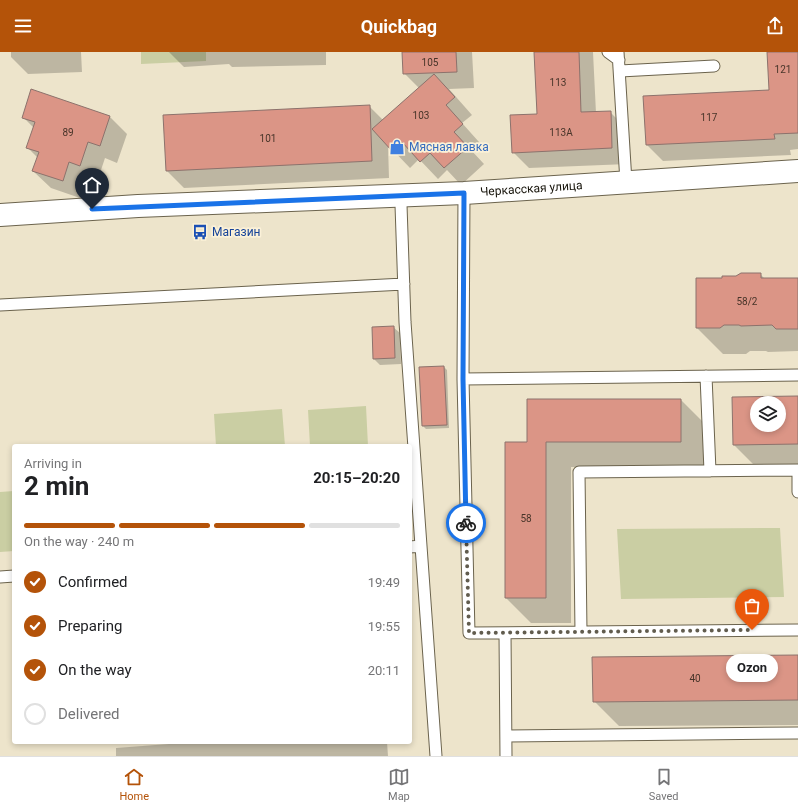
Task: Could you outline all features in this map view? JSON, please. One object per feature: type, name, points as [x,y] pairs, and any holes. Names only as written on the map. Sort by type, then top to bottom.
[{"type":"street","name":"Черкасская улица","points":[[0,215],[138,206],[464,193],[798,171]]},
{"type":"lane","points":[[608,52],[619,61],[714,66]]},
{"type":"lane","points":[[619,61],[626,182]]},
{"type":"lane","points":[[464,193],[463,379],[469,633],[798,630]]},
{"type":"lane","points":[[401,205],[411,444]]},
{"type":"lane","points":[[0,305],[404,284]]},
{"type":"lane","points":[[463,379],[798,375]]},
{"type":"lane","points":[[706,376],[710,471]]},
{"type":"lane","points":[[412,459],[416,546],[436,756]]},
{"type":"lane","points":[[581,632],[579,472],[798,470],[798,492]]},
{"type":"lane","points":[[0,577],[12,576]]},
{"type":"lane","points":[[505,633],[506,756]]},
{"type":"lane","points":[[506,736],[798,733]]},
{"type":"green space","points":[[141,52],[206,52],[206,61],[141,64]]},
{"type":"green space","points":[[366,406],[368,444],[310,444],[308,410]]},
{"type":"green space","points":[[282,409],[285,444],[216,444],[214,414]]},
{"type":"green space","points":[[12,491],[12,551],[0,552],[0,492]]},
{"type":"green space","points":[[780,528],[784,597],[621,599],[617,529]]},
{"type":"building","points":[[402,52],[456,52],[457,72],[403,74]]},
{"type":"building","points":[[534,52],[579,52],[581,112],[611,111],[612,148],[512,153],[510,115],[537,114]]},
{"type":"building","points":[[767,52],[798,52],[798,133],[774,134],[775,139],[646,145],[643,96],[769,90]]},
{"type":"building","points":[[434,74],[455,97],[446,105],[463,124],[454,132],[468,147],[444,168],[430,153],[420,162],[402,142],[392,151],[372,129]]},
{"type":"building","points":[[31,89],[110,116],[100,146],[88,142],[80,166],[69,162],[63,181],[32,171],[39,152],[26,148],[35,122],[22,118]]},
{"type":"building","points":[[370,105],[372,161],[166,171],[163,115]]},
{"type":"building","points":[[741,273],[761,273],[761,278],[798,278],[798,329],[776,329],[772,325],[724,325],[720,328],[696,328],[696,278],[722,278],[722,276],[736,276]]},
{"type":"building","points":[[394,326],[395,358],[373,359],[372,327]]},
{"type":"building","points":[[444,366],[447,425],[422,426],[419,367]]},
{"type":"building","points":[[786,396],[798,396],[798,444],[733,445],[732,397],[750,397],[750,432],[786,432]]},
{"type":"building","points":[[527,399],[681,399],[681,442],[546,442],[546,598],[505,598],[505,442],[527,442]]},
{"type":"building","points":[[798,655],[798,700],[593,702],[592,657]]},
{"type":"way so far","points":[[466,523],[469,633],[752,630]]},
{"type":"place","name":"Мясная лавка","points":[[397,147]]},
{"type":"place","name":"Магазин","points":[[200,232]]},
{"type":"place","name":"Ozon","points":[[752,630]]},
{"type":"route","points":[[92,209],[464,193],[463,379],[466,523]]}]
